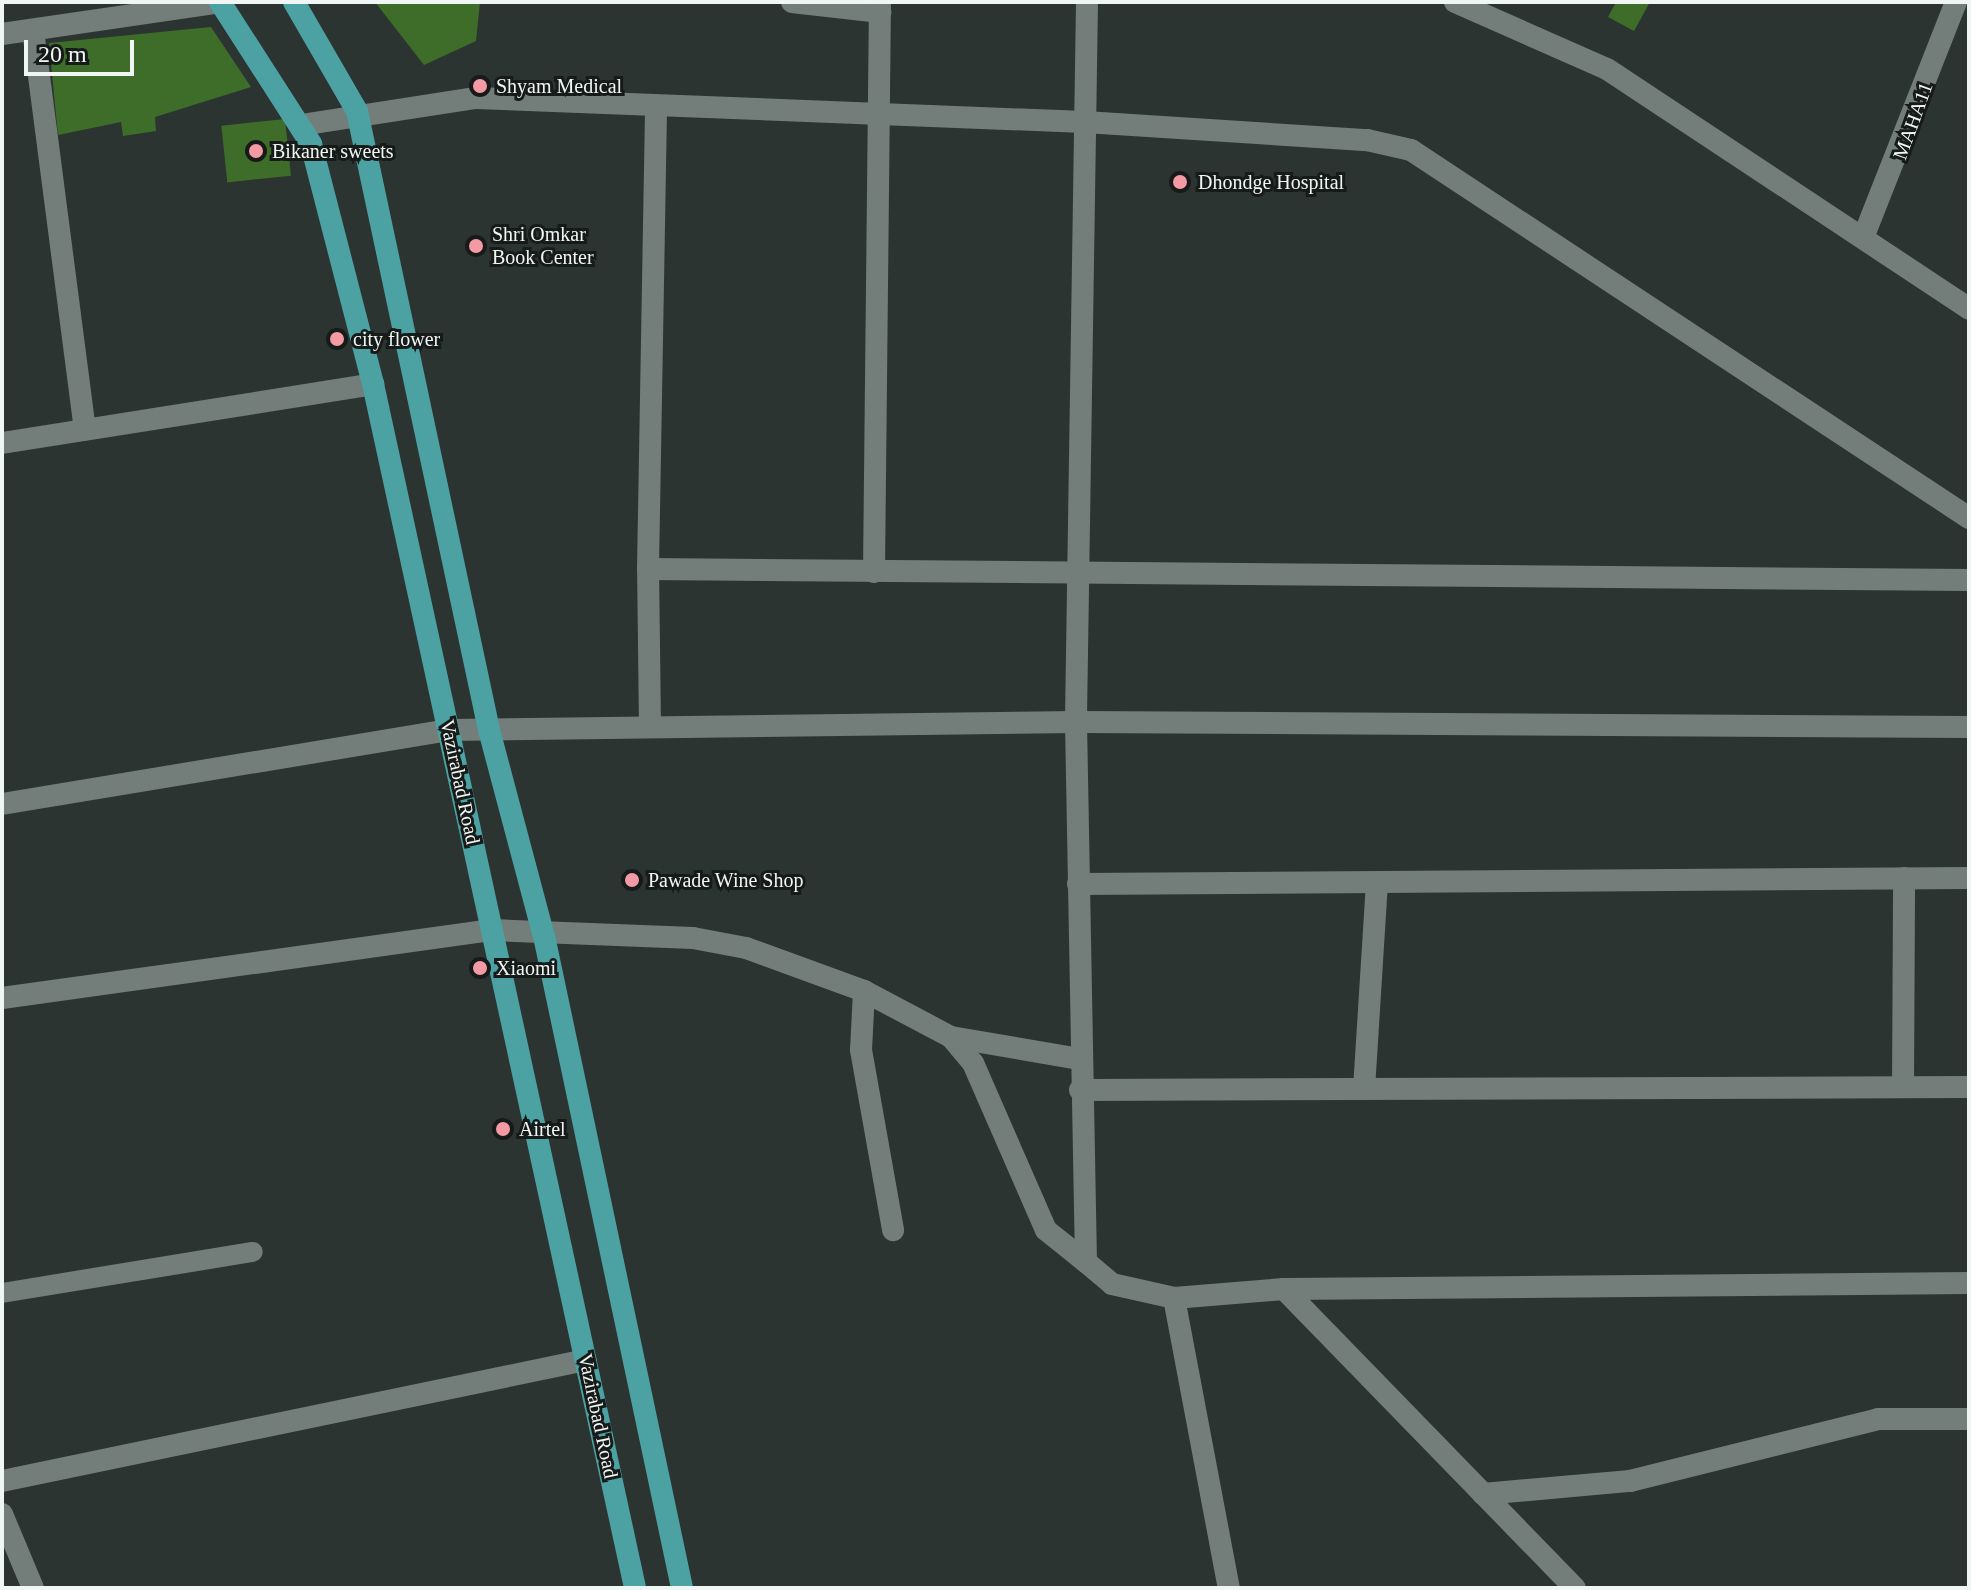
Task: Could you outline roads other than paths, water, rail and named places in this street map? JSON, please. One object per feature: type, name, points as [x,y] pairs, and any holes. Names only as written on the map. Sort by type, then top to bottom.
[{"type":"main road","name":"Vazirabad Road","points":[[220,2],[301,125],[373,384],[635,1588]]},
{"type":"main road","name":"Vazirabad Road","points":[[294,2],[357,111],[489,730],[544,936],[682,1588]]},
{"type":"street","points":[[2,34],[220,2]]},
{"type":"street","points":[[792,2],[880,7],[875,115],[874,572]]},
{"type":"street","points":[[1086,1262],[1080,1090],[1076,722],[1087,2]]},
{"type":"street","points":[[1455,2],[1607,69],[1969,309]]},
{"type":"street","name":"MAHA11","points":[[1863,238],[1956,2]]},
{"type":"street","points":[[33,30],[85,430]]},
{"type":"street","points":[[301,125],[357,111],[476,98],[656,108],[1085,122],[1367,140],[1411,150],[1969,518]]},
{"type":"street","points":[[650,727],[648,569],[656,108]]},
{"type":"street","points":[[2,443],[373,384]]},
{"type":"street","points":[[648,569],[1078,576],[1969,580]]},
{"type":"street","points":[[2,804],[448,730],[1076,722],[1969,727]]},
{"type":"street","points":[[1903,1087],[1904,878]]},
{"type":"street","points":[[1078,884],[1969,878]]},
{"type":"street","points":[[1364,1089],[1377,883]]},
{"type":"street","points":[[2,998],[492,930],[544,936],[693,938],[746,948],[864,991],[951,1037],[1080,1059]]},
{"type":"street","points":[[864,991],[861,1050],[893,1230]]},
{"type":"street","points":[[951,1037],[973,1063],[1046,1230],[1112,1284],[1174,1298],[1284,1289],[1969,1283]]},
{"type":"street","points":[[1080,1090],[1969,1087]]},
{"type":"street","points":[[1284,1289],[1575,1588]]},
{"type":"street","points":[[1174,1298],[1229,1588]]},
{"type":"street","points":[[2,1481],[586,1360]]},
{"type":"street","points":[[1483,1494],[1630,1481],[1878,1419],[1969,1419]]},
{"type":"street","points":[[2,1514],[33,1588]]},
{"type":"lane","points":[[2,1293],[253,1252]]},
{"type":"place","name":"Shyam Medical","points":[[480,86]]},
{"type":"place","name":"Bikaner sweets","points":[[256,151]]},
{"type":"place","name":"Dhondge Hospital","points":[[1180,182]]},
{"type":"place","name":"Shri Omkar Book Center","points":[[476,246]]},
{"type":"place","name":"city flower","points":[[337,339]]},
{"type":"place","name":"Pawade Wine Shop","points":[[632,880]]},
{"type":"place","name":"Xiaomi","points":[[480,968]]},
{"type":"place","name":"Airtel","points":[[503,1129]]}]
